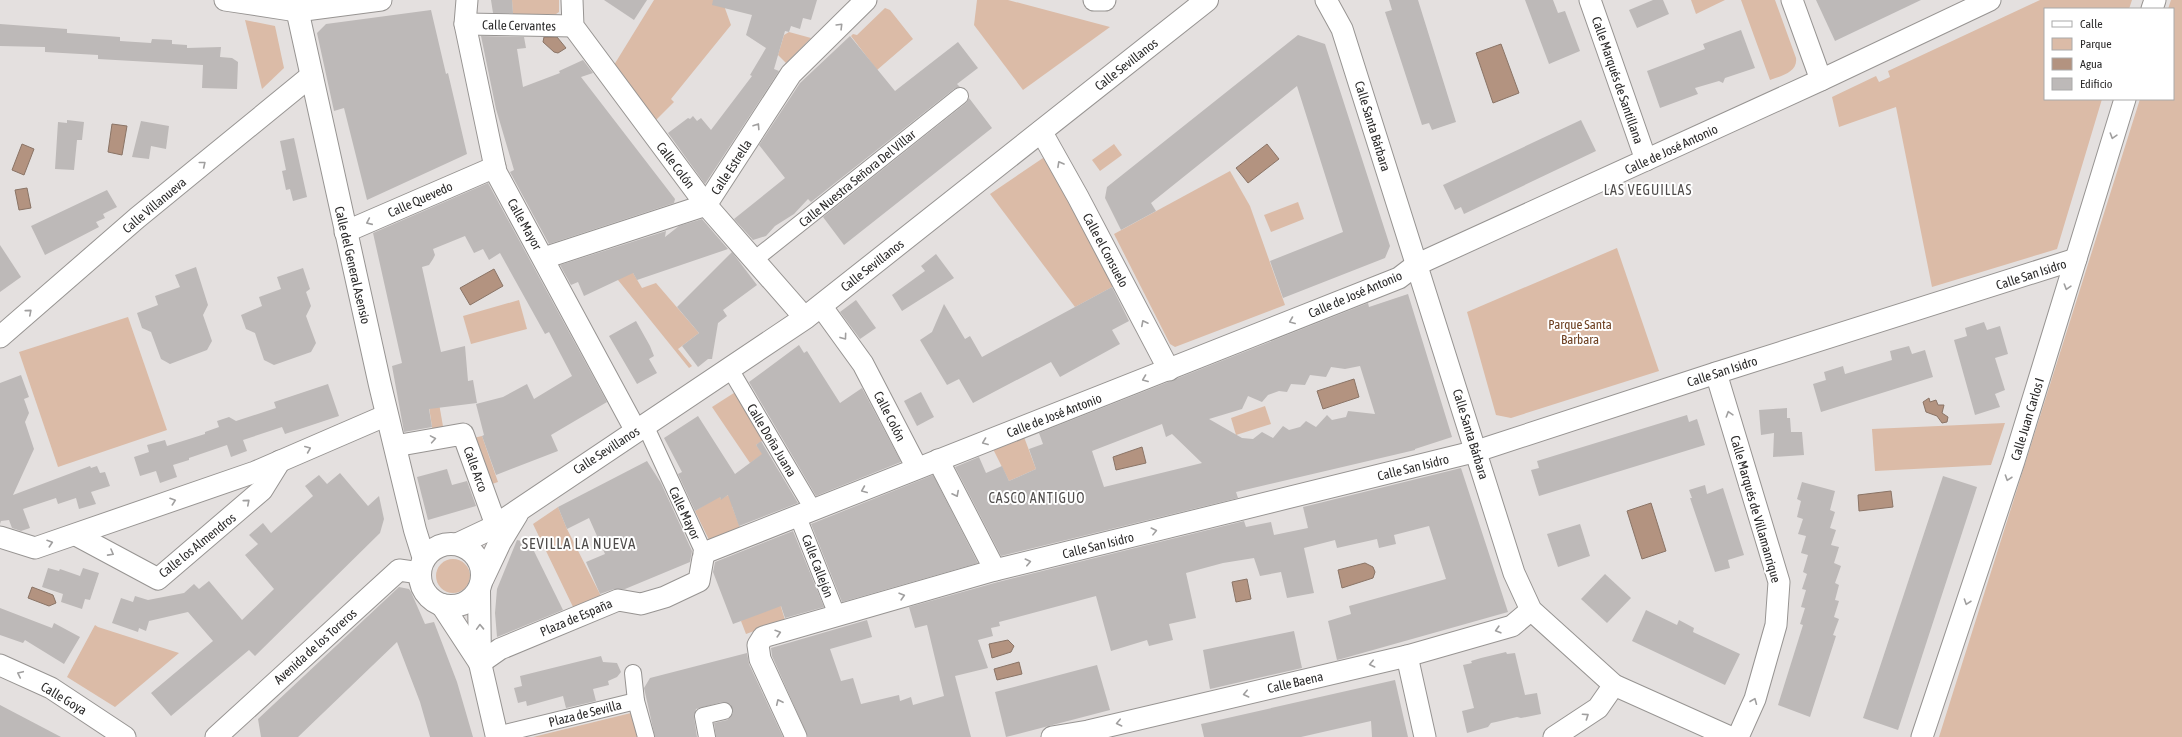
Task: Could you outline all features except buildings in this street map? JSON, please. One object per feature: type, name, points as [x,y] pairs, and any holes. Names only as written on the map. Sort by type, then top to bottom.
[{"type":"main road","name":"Calle Sevillanos","points":[[458,544],[496,525],[813,312],[1207,0]]},
{"type":"main road","name":"Calle del General Asensio","points":[[296,6],[345,232],[387,415],[415,530],[426,560]]},
{"type":"main road","name":"Calle Sevillanos","points":[[481,584],[500,542],[521,508]]},
{"type":"main road","points":[[481,584],[472,599],[463,605],[452,607],[432,601],[425,593],[421,583],[426,560],[450,544],[458,544],[467,548],[477,557],[482,569],[480,663],[497,736]]},
{"type":"main road","points":[[442,605],[480,663]]},
{"type":"street","points":[[225,0],[296,6],[381,0]]},
{"type":"street","name":"Calle Mayor","points":[[467,0],[465,24],[495,167],[544,258],[640,428],[703,555]]},
{"type":"street","points":[[572,0],[573,26]]},
{"type":"street","name":"Calle Estrella","points":[[544,258],[706,205],[791,74],[866,0]]},
{"type":"street","points":[[1094,0],[1105,0]]},
{"type":"street","name":"Calle Santa Bárbara","points":[[1326,0],[1342,29],[1514,573],[1531,610],[1614,685],[1730,737]]},
{"type":"street","name":"Calle Santa Bárbara","points":[[1341,0],[1342,29]]},
{"type":"street","name":"Calle Marqués de Santillana","points":[[1590,0],[1646,160]]},
{"type":"street","points":[[1792,0],[1821,80]]},
{"type":"street","name":"Calle de José Antonio","points":[[703,555],[917,468],[1169,370],[1399,278],[1416,265],[1821,80],[1990,0]]},
{"type":"street","name":"Calle Cervantes","points":[[465,24],[573,26]]},
{"type":"street","name":"Calle Colón","points":[[573,26],[706,205],[754,260],[813,312],[863,364],[917,468]]},
{"type":"street","name":"Calle Villanueva","points":[[0,337],[137,218],[312,76]]},
{"type":"street","name":"Calle Nuestra Señora Del Villar","points":[[754,260],[960,96]]},
{"type":"street","name":"Calle Juan Carlos I","points":[[1922,737],[2014,460],[2125,100]]},
{"type":"street","name":"Calle el Consuelo","points":[[1041,131],[1078,197],[1169,370]]},
{"type":"street","name":"Calle Quevedo","points":[[345,232],[495,167]]},
{"type":"street","name":"Calle San Isidro","points":[[796,737],[760,659],[758,645],[763,637],[995,570],[1477,452],[1716,373],[2076,259]]},
{"type":"street","name":"Calle Doña Juana","points":[[730,369],[806,514]]},
{"type":"street","name":"Calle Marqués de Villamanrique","points":[[1716,373],[1779,582],[1776,625],[1755,699],[1738,737]]},
{"type":"street","points":[[0,537],[35,548],[254,472],[387,415]]},
{"type":"street","name":"Calle Arco","points":[[395,446],[463,434],[496,525]]},
{"type":"street","points":[[938,460],[995,570]]},
{"type":"street","name":"Calle los Almendros","points":[[76,534],[158,579],[262,490],[280,461]]},
{"type":"street","name":"Calle Callejón","points":[[806,514],[837,615]]},
{"type":"street","name":"Plaza de España","points":[[480,663],[500,649],[618,600],[640,604],[665,597],[699,581],[703,555]]},
{"type":"street","name":"Avenida de los Toreros","points":[[216,737],[399,570],[426,560]]},
{"type":"street","name":"Calle Baena","points":[[1055,737],[1096,729],[1408,656],[1512,626],[1531,610]]},
{"type":"street","points":[[1408,656],[1425,737]]},
{"type":"street","name":"Calle Goya","points":[[0,665],[51,688],[125,737]]},
{"type":"street","points":[[633,673],[636,701]]},
{"type":"street","points":[[1554,737],[1598,708],[1614,685]]},
{"type":"street","name":"Plaza de Sevilla","points":[[497,736],[636,701],[646,737]]},
{"type":"street","points":[[707,737],[703,716],[724,711]]},
{"type":"street","points":[[227,737],[236,718]]},
{"type":"green space","points":[[512,0],[559,0],[559,12],[556,14],[513,16]]},
{"type":"green space","points":[[654,0],[722,0],[731,25],[671,99],[674,102],[656,120],[614,65]]},
{"type":"green space","points":[[977,0],[1008,0],[1110,27],[1023,90],[974,25]]},
{"type":"green space","points":[[1691,0],[1725,0],[1696,14]]},
{"type":"green space","points":[[1741,0],[1775,0],[1796,58],[1794,67],[1788,73],[1770,80]]},
{"type":"green space","points":[[2040,0],[2132,0],[2129,8],[2044,8],[2044,100],[2102,100],[2057,249],[1932,287],[1896,107],[1839,127],[1832,97],[1876,76],[1879,82],[1890,77],[1888,71]]},
{"type":"green space","points":[[2171,0],[2182,0],[2182,737],[1939,737],[2140,100],[2174,100],[2174,8],[2168,8]]},
{"type":"green space","points":[[885,8],[890,10],[913,39],[877,70],[851,36],[853,34],[857,35]]},
{"type":"green space","points":[[245,20],[275,26],[284,68],[262,89]]},
{"type":"green space","points":[[789,32],[811,38],[786,63],[778,55],[784,35]]},
{"type":"green space","points":[[1114,144],[1122,155],[1100,171],[1092,160]]},
{"type":"green space","points":[[1043,158],[1047,160],[1114,286],[1075,307],[990,194]]},
{"type":"green space","points":[[1230,171],[1250,206],[1285,305],[1175,347],[1170,344],[1114,234]]},
{"type":"green space","points":[[1298,202],[1304,219],[1271,232],[1264,215]]},
{"type":"green space","name":"Parque Santa Barbara","points":[[1617,248],[1659,371],[1511,418],[1496,415],[1467,312]]},
{"type":"green space","points":[[624,258],[642,288],[656,283],[699,333],[678,349],[692,366],[689,368],[618,280],[610,263]]},
{"type":"green space","points":[[519,300],[527,329],[471,344],[463,316]]},
{"type":"green space","points":[[128,317],[167,430],[58,467],[19,352]]},
{"type":"green space","points":[[737,391],[766,438],[756,445],[763,454],[750,463],[712,407]]},
{"type":"green space","points":[[437,392],[444,432],[433,433],[427,394]]},
{"type":"green space","points":[[1265,406],[1271,424],[1236,435],[1231,418]]},
{"type":"green space","points":[[2005,423],[1991,465],[1875,471],[1872,429]]},
{"type":"green space","points":[[482,436],[498,482],[492,484],[469,439]]},
{"type":"green space","points":[[1024,437],[1036,469],[1009,481],[993,449]]},
{"type":"green space","points":[[732,493],[732,506],[741,530],[710,542],[695,511],[719,496],[721,499]]},
{"type":"green space","points":[[558,507],[567,529],[602,598],[574,609],[533,524]]},
{"type":"green space","points":[[453,559],[465,564],[470,576],[465,588],[453,593],[441,588],[436,576],[441,564]]},
{"type":"green space","points":[[778,597],[785,620],[746,634],[741,621]]},
{"type":"green space","points":[[95,625],[179,653],[115,707],[67,677]]},
{"type":"green space","points":[[635,712],[641,737],[533,737]]},
{"type":"water","points":[[544,37],[557,37],[566,48],[558,53],[554,52],[543,42]]},
{"type":"water","points":[[1501,44],[1519,93],[1493,103],[1476,53]]},
{"type":"water","points":[[112,124],[127,126],[122,155],[108,152]]},
{"type":"water","points":[[22,144],[34,149],[24,175],[12,170]]},
{"type":"water","points":[[1267,144],[1279,159],[1248,183],[1236,168]]},
{"type":"water","points":[[27,188],[31,208],[19,210],[15,190]]},
{"type":"water","points":[[494,269],[503,286],[470,305],[460,288]]},
{"type":"water","points":[[1354,379],[1359,397],[1323,409],[1317,391]]},
{"type":"water","points":[[1929,398],[1930,402],[1936,400],[1938,405],[1944,405],[1942,413],[1948,417],[1947,422],[1942,423],[1937,416],[1926,412],[1923,402]]},
{"type":"water","points":[[1142,447],[1146,463],[1116,470],[1113,457]]},
{"type":"water","points":[[1891,491],[1893,507],[1859,511],[1858,495]]},
{"type":"water","points":[[1651,503],[1666,551],[1642,559],[1627,511]]},
{"type":"water","points":[[1365,563],[1373,567],[1375,572],[1373,578],[1342,588],[1338,570]]},
{"type":"water","points":[[1247,579],[1251,599],[1236,602],[1232,582]]},
{"type":"water","points":[[32,587],[53,595],[56,603],[49,606],[28,598]]},
{"type":"water","points":[[1008,640],[1014,646],[1011,652],[992,658],[989,644]]},
{"type":"water","points":[[1019,662],[1022,674],[997,680],[994,669]]},
{"type":"district","name":"LAS VEGUILLAS","points":[[1648,190]]},
{"type":"district","name":"CASCO ANTIGUO","points":[[1037,498]]},
{"type":"district","name":"SEVILLA LA NUEVA","points":[[579,544]]}]
